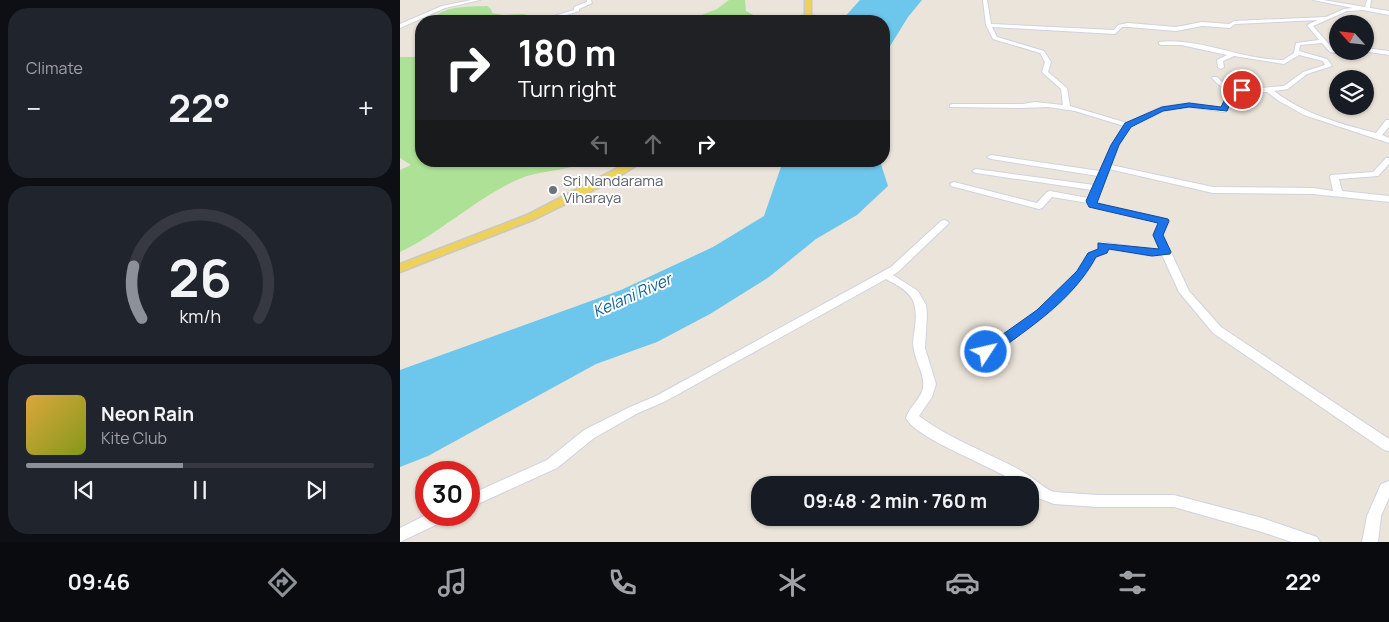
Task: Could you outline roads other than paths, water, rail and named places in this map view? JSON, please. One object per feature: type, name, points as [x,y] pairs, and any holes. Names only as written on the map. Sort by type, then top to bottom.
[{"type":"main road","points":[[808,0],[809,15]]},
{"type":"main road","points":[[400,268],[531,217],[602,182],[628,167]]},
{"type":"street","points":[[425,15],[444,7],[478,0]]},
{"type":"street","points":[[562,15],[575,12],[576,8],[590,2],[589,0]]},
{"type":"street","points":[[985,0],[989,25],[995,38],[1009,40],[1028,50],[1042,52],[1048,62],[1045,72],[1064,88],[1067,109]]},
{"type":"street","points":[[1315,0],[1389,13]]},
{"type":"street","points":[[1364,9],[1369,0]]},
{"type":"street","points":[[1329,47],[1309,27],[1315,21],[1346,10],[1364,9]]},
{"type":"street","points":[[989,25],[1116,32],[1120,26],[1128,25],[1176,29],[1202,24],[1230,26],[1234,23],[1325,18]]},
{"type":"street","points":[[400,26],[415,20]]},
{"type":"street","points":[[1091,201],[1115,145],[1128,125],[1162,109],[1189,105],[1224,110],[1228,101],[1242,90],[1286,88],[1305,73],[1329,66],[1325,60],[1298,53],[1284,62],[1277,62],[1181,43],[1161,43]]},
{"type":"street","points":[[1298,53],[1295,49],[1298,44],[1329,44]]},
{"type":"street","points":[[1374,52],[1389,53]]},
{"type":"street","points":[[1221,67],[1220,60],[1240,54]]},
{"type":"street","points":[[1215,78],[1221,84],[1238,92]]},
{"type":"street","points":[[1269,90],[1282,101],[1306,115],[1378,136],[1389,142]]},
{"type":"street","points":[[952,106],[1023,106],[1031,104],[1067,109],[1128,125]]},
{"type":"street","points":[[1378,136],[1389,122]]},
{"type":"street","points":[[991,157],[1104,170],[1213,190],[1338,193],[1363,198],[1389,199]]},
{"type":"street","points":[[1338,193],[1334,177],[1375,174],[1389,160]]},
{"type":"street","points":[[976,172],[1096,188]]},
{"type":"street","points":[[954,184],[1038,206],[1050,194],[1091,201],[1093,205],[1164,221],[1158,235],[1184,292],[1217,330],[1389,446]]},
{"type":"street","points":[[480,497],[552,464],[589,434],[634,410],[660,399],[886,275],[913,254],[944,223]]},
{"type":"street","points":[[986,352],[1041,313],[1082,273],[1092,255],[1103,251],[1102,245],[1152,253],[1166,252]]},
{"type":"street","points":[[886,275],[910,288],[921,301],[922,315],[918,347],[930,385],[924,402],[912,414],[912,418],[929,431],[1021,478],[1043,494],[1054,498],[1098,501],[1174,500],[1202,510],[1262,525],[1312,542]]},
{"type":"street","points":[[1370,542],[1374,516],[1386,488],[1389,487]]},
{"type":"street","points":[[400,535],[418,526]]},
{"type":"water","points":[[860,0],[922,0],[908,17],[890,46],[890,15],[846,15]]},
{"type":"water","name":"Kelani River","points":[[781,167],[882,167],[888,186],[857,215],[816,239],[769,277],[710,314],[657,342],[596,364],[428,456],[400,467],[400,370],[621,290],[713,247],[764,216]]},
{"type":"place","name":"Sri Nandarama Viharaya","points":[[553,190]]}]
